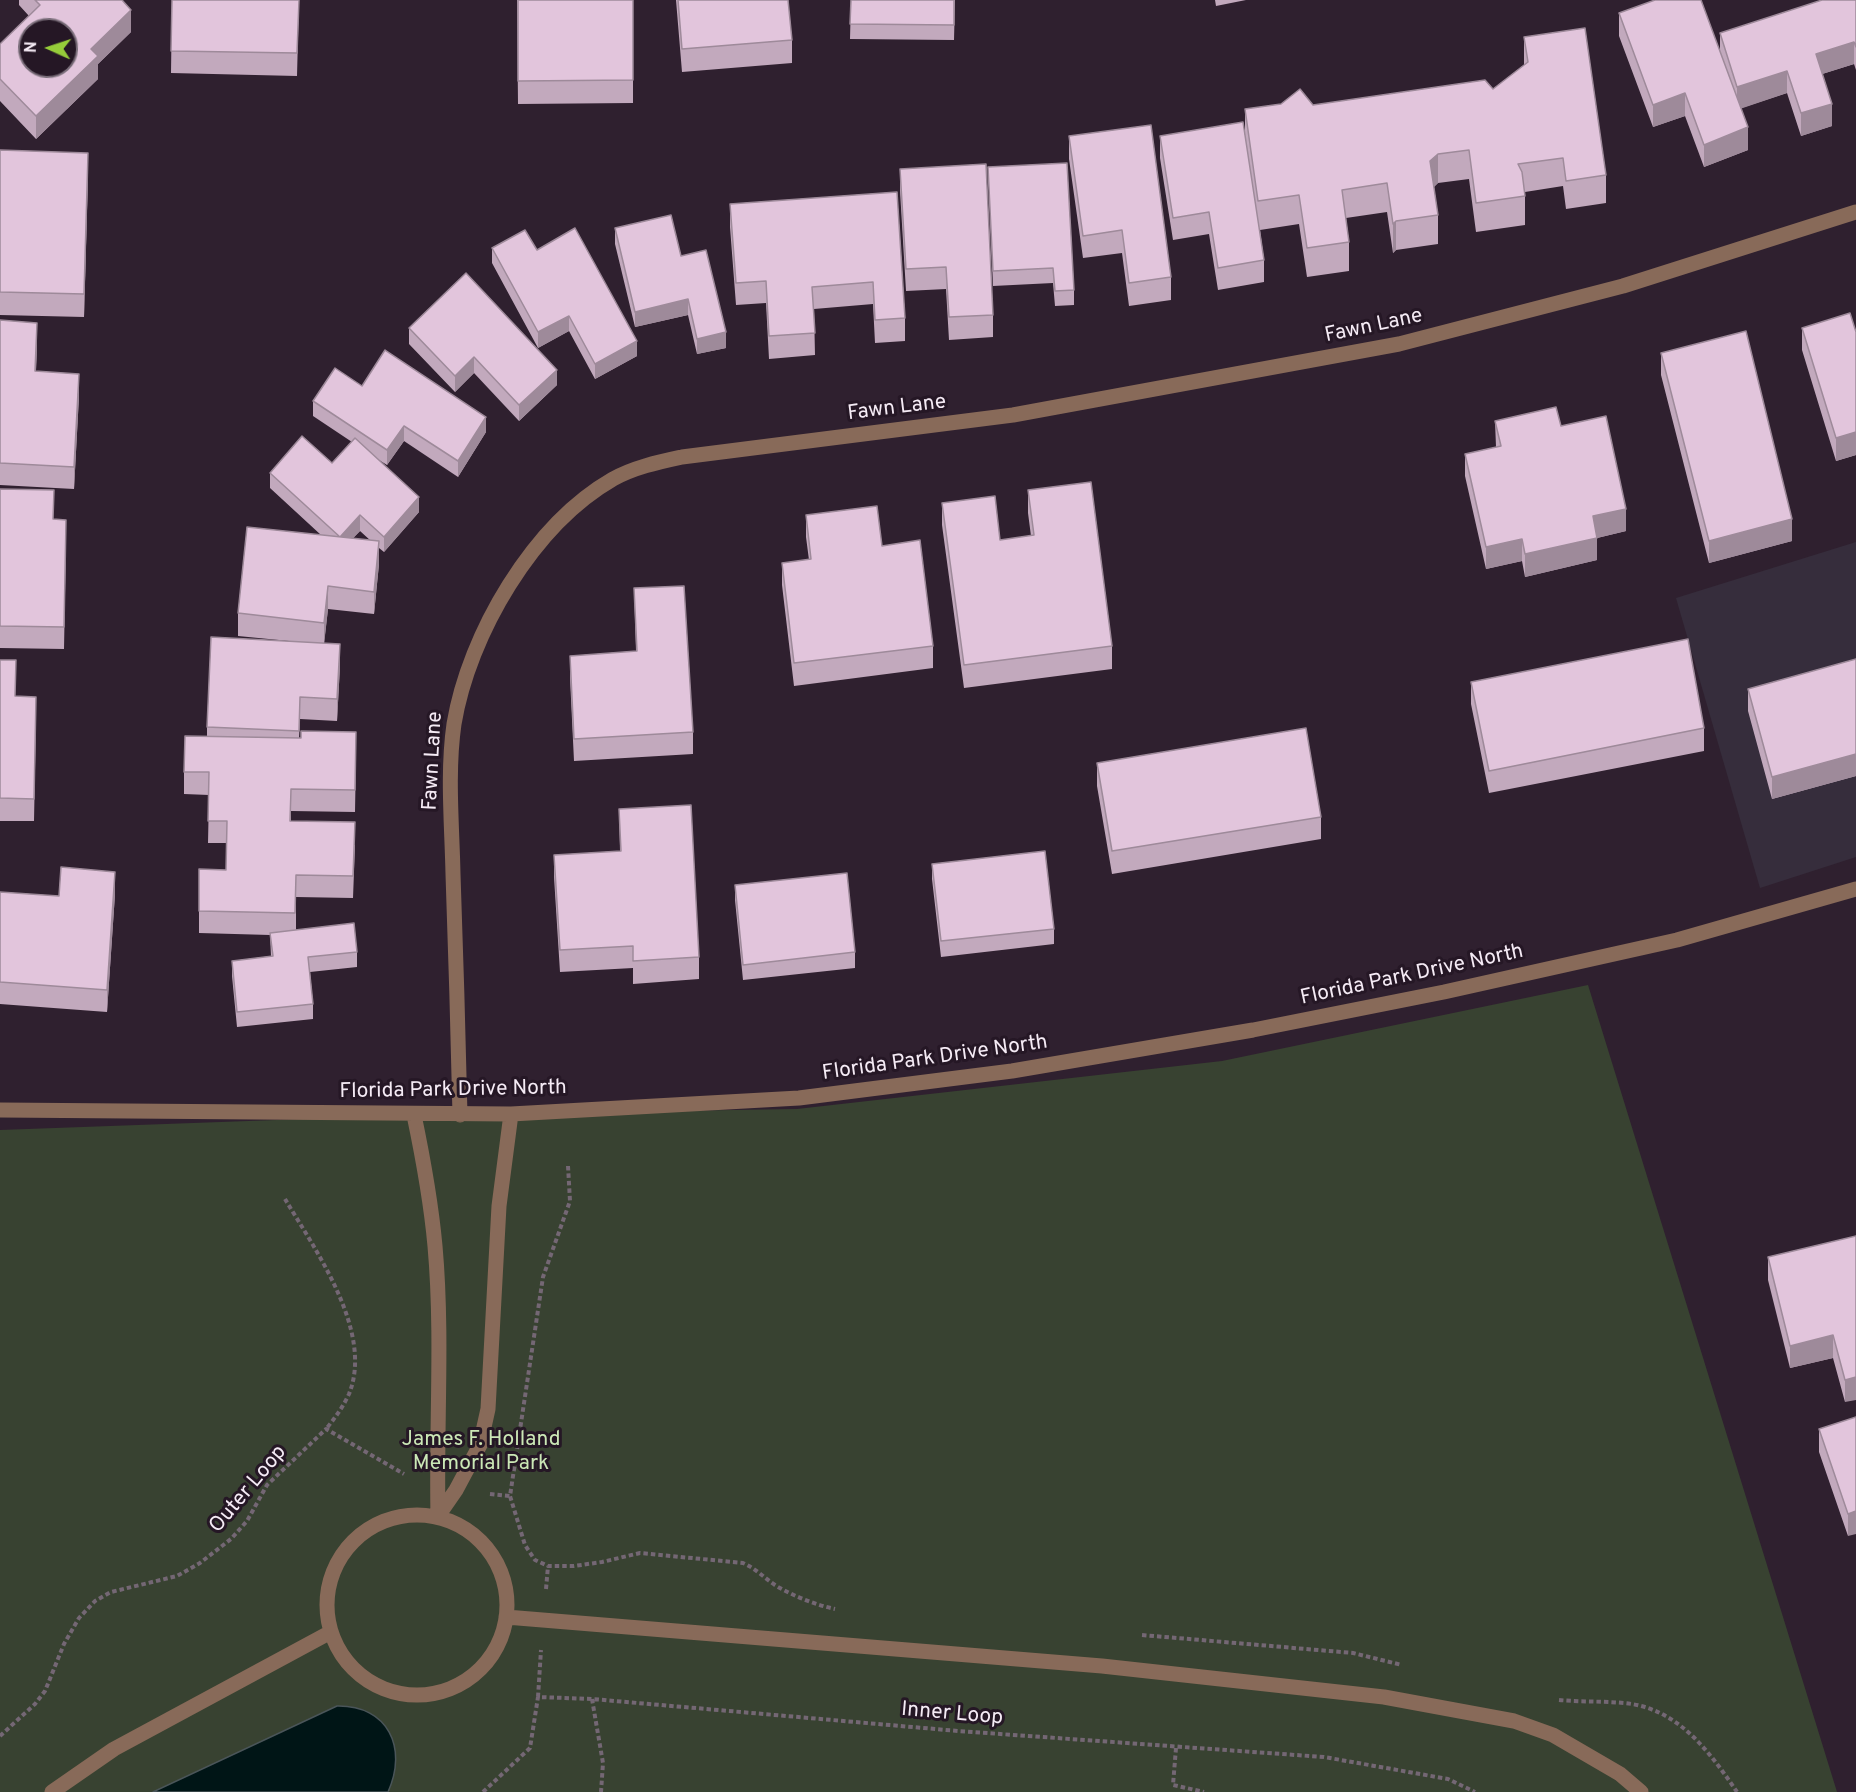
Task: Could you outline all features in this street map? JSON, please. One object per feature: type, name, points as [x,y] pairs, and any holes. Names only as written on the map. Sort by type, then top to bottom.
[{"type":"street","name":"Fawn Lane","points":[[460,1115],[451,787],[454,726],[458,703],[477,648],[523,565],[561,522],[614,479],[644,465],[682,457],[1013,415],[1389,346],[1623,286],[1856,212]]},
{"type":"street","name":"Florida Park Drive North","points":[[0,1110],[460,1115],[800,1098],[1012,1071],[1253,1030],[1444,993],[1677,940],[1856,889]]},
{"type":"street","points":[[438,1516],[456,1490],[480,1444],[488,1409],[500,1206],[511,1114]]},
{"type":"street","points":[[414,1115],[435,1247],[440,1407],[438,1516]]},
{"type":"street","points":[[407,1515],[438,1516],[463,1526],[483,1543],[498,1565],[506,1590],[506,1617],[497,1647],[478,1671],[452,1689],[422,1695],[391,1692],[363,1678],[341,1656],[329,1633],[326,1617],[327,1596],[335,1566],[353,1541],[378,1523],[407,1515]]},
{"type":"street","points":[[506,1617],[1102,1666],[1384,1698],[1514,1721],[1553,1735],[1603,1762],[1641,1792]]},
{"type":"street","points":[[52,1792],[114,1749],[329,1633]]},
{"type":"path","points":[[456,1490],[510,1497],[543,1276],[570,1201],[568,1166]]},
{"type":"path","name":"Outer Loop","points":[[0,1736],[35,1704],[45,1691],[64,1644],[79,1618],[94,1601],[111,1592],[170,1578],[200,1563],[231,1539],[247,1521],[267,1485],[326,1429],[340,1410],[349,1393],[354,1365],[352,1335],[345,1310],[316,1252],[285,1198]]},
{"type":"path","points":[[326,1429],[409,1477],[437,1485]]},
{"type":"path","name":"Inner Loop","points":[[483,1792],[530,1748],[538,1697],[592,1699],[1176,1748],[1324,1757],[1448,1779],[1475,1792]]},
{"type":"path","points":[[592,1699],[603,1763],[601,1792]]},
{"type":"path","points":[[1176,1748],[1173,1785],[1204,1792]]},
{"type":"shaded area","points":[[1856,542],[1856,857],[1760,888],[1676,598]]},
{"type":"shaded area","points":[[337,1706],[355,1708],[369,1713],[381,1721],[389,1732],[396,1760],[394,1776],[388,1792],[153,1792]]},
{"type":"green space","name":"James F. Holland Memorial Park","points":[[1588,985],[1837,1792],[0,1792],[0,1130],[414,1115],[797,1109],[1222,1061]]},
{"type":"building","points":[[35,0],[122,0],[131,10],[91,49],[98,56],[78,75],[78,18],[27,18],[40,5]]},
{"type":"building","points":[[172,0],[299,0],[297,53],[171,51]]},
{"type":"building","points":[[518,0],[633,0],[633,80],[518,81]]},
{"type":"building","points":[[678,0],[788,0],[792,40],[682,49]]},
{"type":"building","points":[[851,0],[954,0],[954,25],[850,24]]},
{"type":"building","points":[[1655,0],[1701,0],[1748,127],[1704,145],[1685,93],[1653,105],[1619,13]]},
{"type":"building","points":[[1822,0],[1856,0],[1856,47],[1854,42],[1816,54],[1832,104],[1801,113],[1787,71],[1737,87],[1720,33]]},
{"type":"building","points":[[18,26],[18,78],[75,78],[36,116],[0,79],[0,44]]},
{"type":"building","points":[[1585,28],[1606,175],[1566,181],[1563,158],[1518,164],[1522,172],[1525,196],[1476,203],[1469,150],[1438,154],[1430,161],[1438,215],[1396,221],[1393,224],[1387,183],[1342,190],[1349,242],[1307,248],[1299,195],[1258,201],[1245,109],[1281,104],[1300,89],[1313,105],[1485,80],[1493,89],[1528,62],[1524,37]]},
{"type":"building","points":[[1243,122],[1264,260],[1218,268],[1209,212],[1173,218],[1160,136]]},
{"type":"building","points":[[1151,125],[1171,277],[1129,283],[1122,230],[1083,236],[1069,136]]},
{"type":"building","points":[[0,150],[88,153],[84,294],[0,292]]},
{"type":"building","points":[[1067,163],[1074,290],[1055,291],[1053,268],[993,271],[988,167]]},
{"type":"building","points":[[986,164],[993,315],[949,317],[946,267],[906,269],[900,169]]},
{"type":"building","points":[[897,192],[905,318],[875,320],[873,282],[812,287],[815,333],[769,336],[766,281],[736,283],[730,204]]},
{"type":"building","points":[[671,215],[681,256],[706,250],[726,332],[697,339],[688,299],[635,312],[615,228]]},
{"type":"building","points":[[575,228],[637,341],[595,364],[569,316],[538,332],[492,248],[525,230],[537,250]]},
{"type":"building","points":[[466,273],[557,370],[519,405],[474,357],[455,376],[409,328]]},
{"type":"building","points":[[1850,313],[1856,332],[1856,432],[1836,438],[1802,328]]},
{"type":"building","points":[[0,320],[37,323],[35,371],[79,374],[74,467],[0,463]]},
{"type":"building","points":[[1746,331],[1792,519],[1709,541],[1661,353]]},
{"type":"building","points":[[385,350],[486,417],[458,461],[404,426],[387,450],[313,401],[335,368],[362,386]]},
{"type":"building","points":[[1556,407],[1561,426],[1606,416],[1626,509],[1593,516],[1597,538],[1525,554],[1522,539],[1486,547],[1465,454],[1501,446],[1495,421]]},
{"type":"building","points":[[302,436],[332,463],[355,438],[419,497],[384,537],[360,515],[340,537],[270,473]]},
{"type":"building","points":[[1091,482],[1112,646],[964,665],[942,503],[995,496],[1000,540],[1034,535],[1028,490]]},
{"type":"building","points":[[0,489],[54,490],[53,519],[66,520],[64,627],[0,626]]},
{"type":"building","points":[[877,506],[882,546],[920,540],[933,646],[794,663],[782,563],[811,559],[806,515]]},
{"type":"building","points":[[247,527],[379,541],[374,592],[328,586],[324,623],[238,613]]},
{"type":"building","points":[[684,586],[693,732],[574,739],[570,656],[637,651],[634,588]]},
{"type":"building","points":[[211,637],[340,644],[337,699],[300,697],[299,731],[207,727]]},
{"type":"building","points":[[1688,639],[1704,728],[1489,771],[1471,682]]},
{"type":"building","points":[[1856,659],[1856,754],[1772,777],[1748,689]]},
{"type":"building","points":[[0,660],[16,660],[15,696],[36,697],[34,799],[0,798]]},
{"type":"building","points":[[1306,728],[1321,817],[1112,851],[1097,763]]},
{"type":"building","points":[[301,731],[356,732],[355,790],[291,789],[290,821],[355,822],[353,876],[296,875],[295,913],[199,911],[199,869],[226,870],[227,821],[208,821],[209,772],[184,772],[185,736],[301,738]]},
{"type":"building","points":[[691,805],[699,957],[633,961],[633,946],[560,950],[554,855],[621,851],[619,809]]},
{"type":"building","points":[[1045,851],[1054,929],[941,941],[932,864]]},
{"type":"building","points":[[61,867],[115,872],[107,990],[0,982],[0,892],[59,896]]},
{"type":"building","points":[[847,873],[855,952],[743,965],[735,885]]},
{"type":"building","points":[[354,923],[357,952],[308,957],[313,1004],[237,1012],[232,961],[273,956],[270,933]]},
{"type":"building","points":[[1856,1236],[1856,1377],[1845,1380],[1833,1335],[1790,1346],[1768,1257]]},
{"type":"building","points":[[1856,1417],[1856,1511],[1848,1514],[1819,1429]]}]
